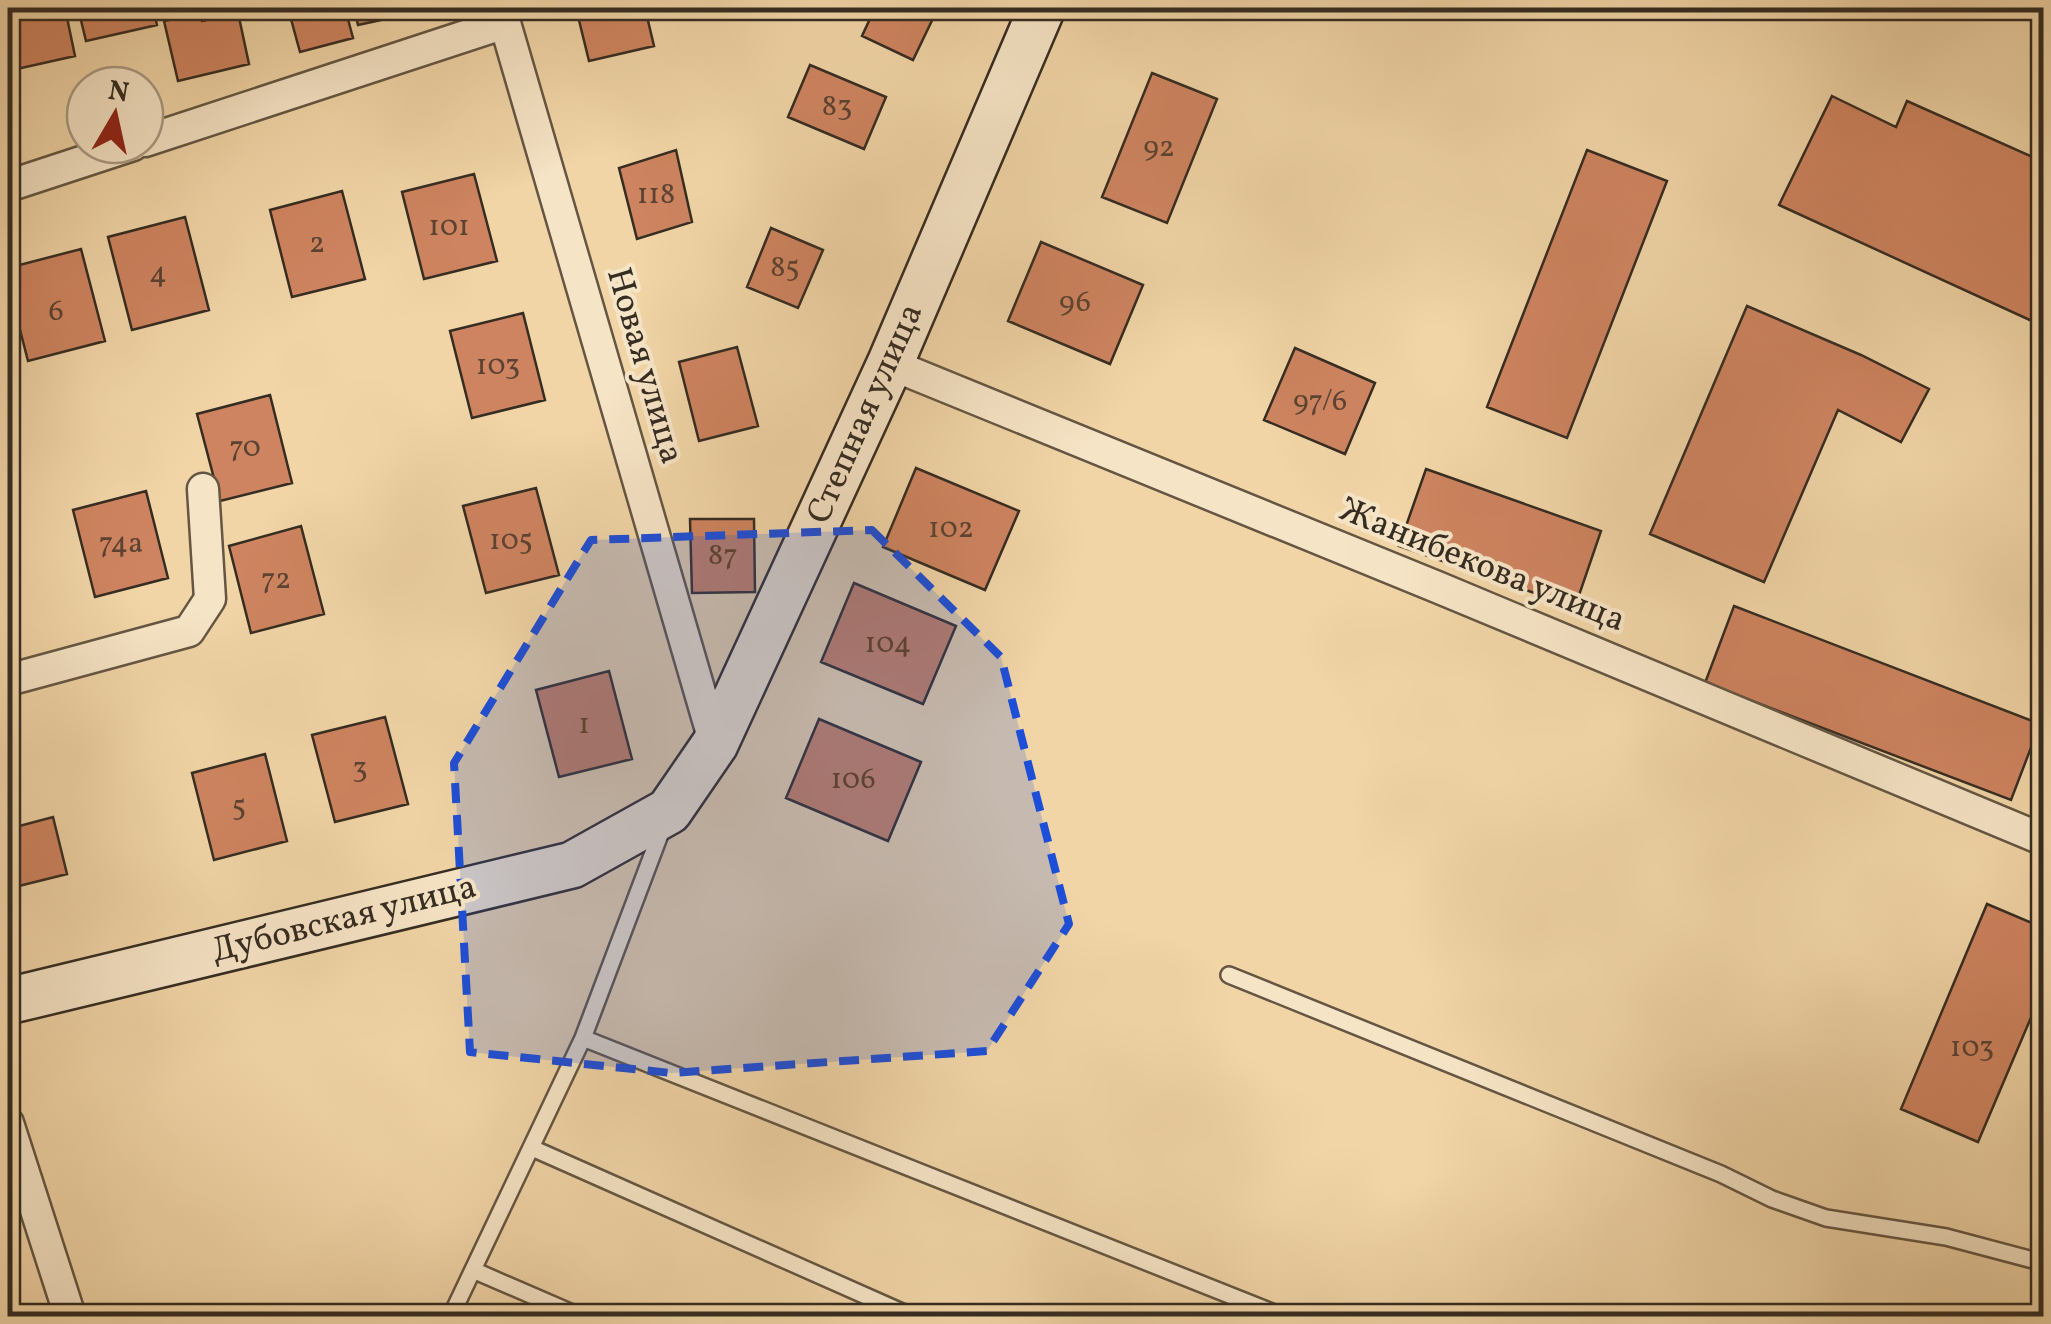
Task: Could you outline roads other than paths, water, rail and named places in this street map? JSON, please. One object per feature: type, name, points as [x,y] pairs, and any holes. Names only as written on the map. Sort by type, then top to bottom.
[{"type":"main road","name":"Степная улица","points":[[669,811],[715,744],[890,364],[1042,8]]},
{"type":"main road","name":"Дубовская улица","points":[[8,1001],[572,865],[669,811]]},
{"type":"street","points":[[165,134],[504,16]]},
{"type":"street","name":"Новая улица","points":[[504,16],[715,744]]},
{"type":"street","points":[[8,186],[72,165]]},
{"type":"street","name":"Жанибекова улица","points":[[890,364],[2044,840]]},
{"type":"street","points":[[8,680],[188,630],[210,599],[203,489]]},
{"type":"street","points":[[8,1123],[70,1316]]},
{"type":"lane","points":[[451,1316],[583,1038],[669,811]]},
{"type":"lane","points":[[1228,976],[1826,1218],[1946,1236],[2044,1263]]},
{"type":"lane","points":[[583,1038],[1282,1316]]},
{"type":"lane","points":[[532,1148],[911,1316]]},
{"type":"lane","points":[[473,1270],[579,1316]]}]
